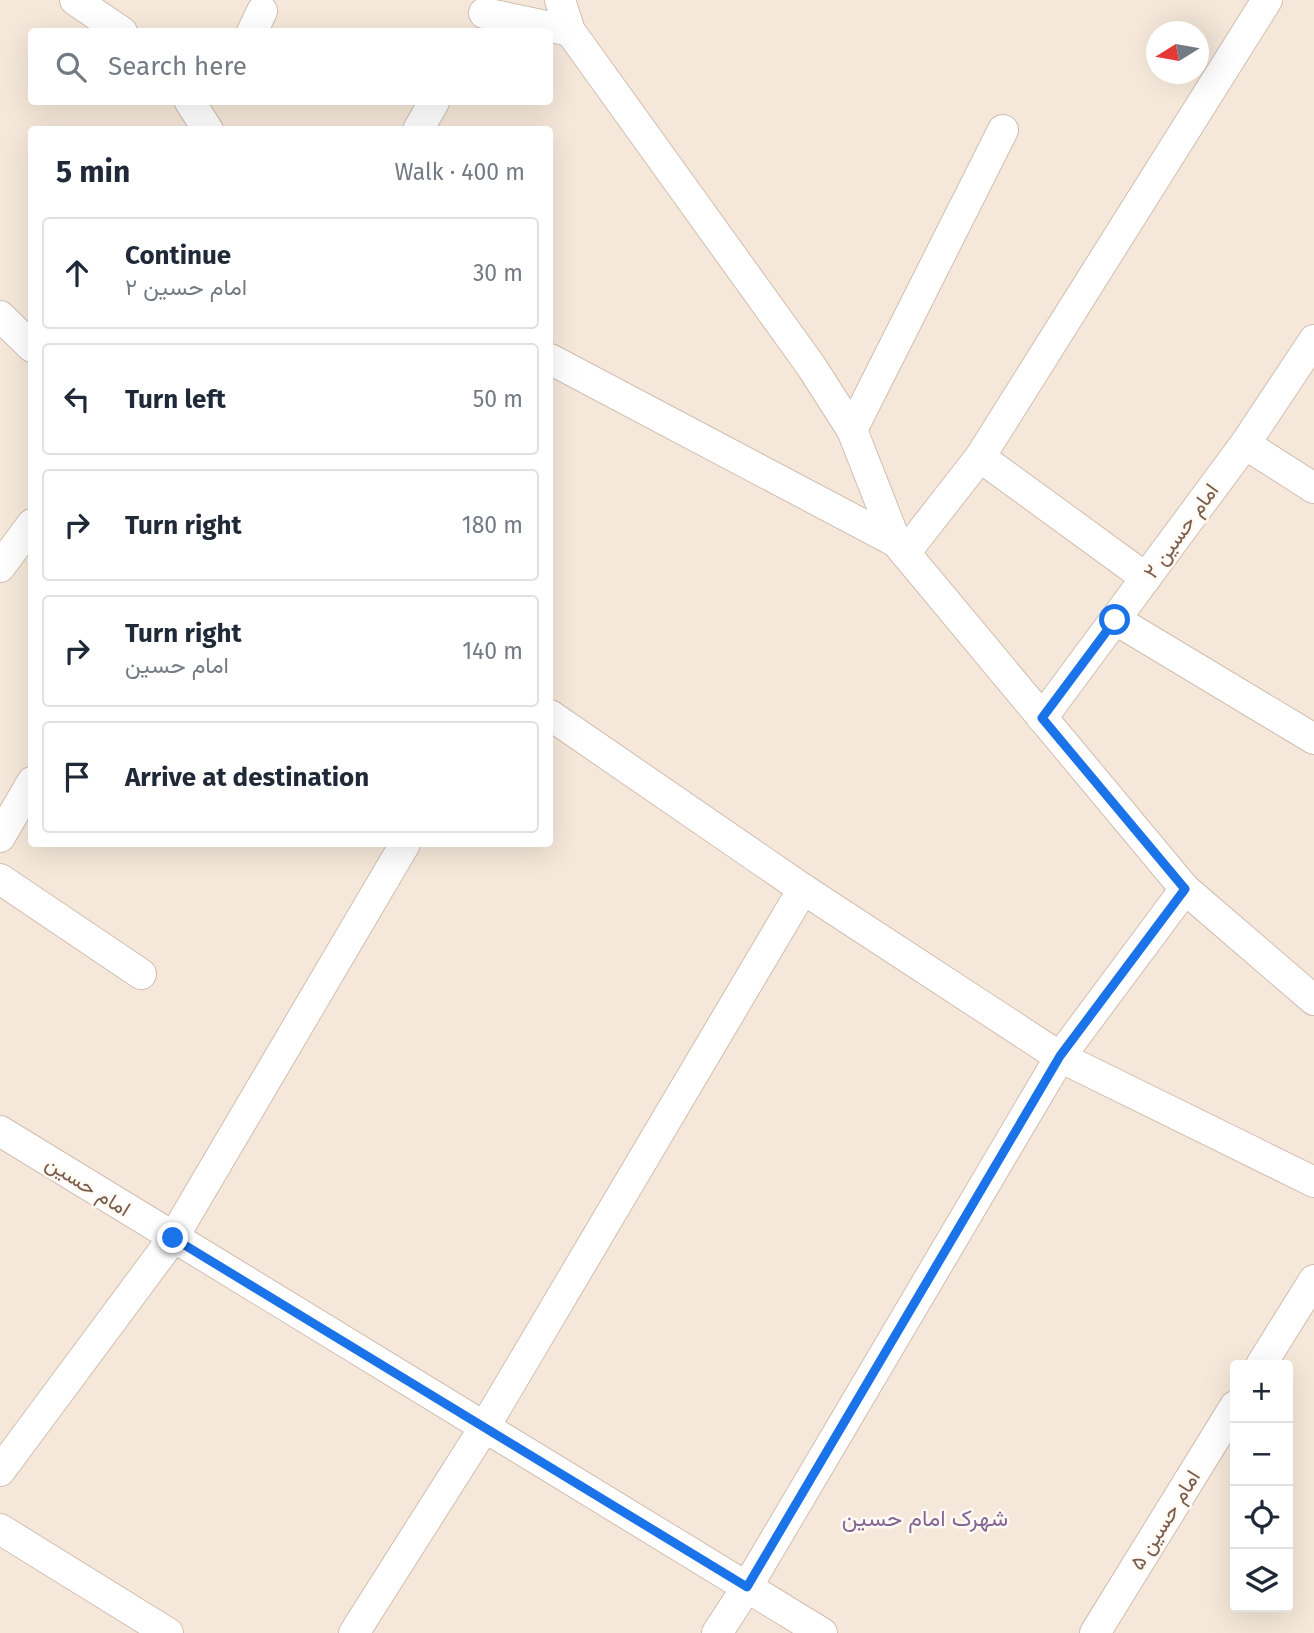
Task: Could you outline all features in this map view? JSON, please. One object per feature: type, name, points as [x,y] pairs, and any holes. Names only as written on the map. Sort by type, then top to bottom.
[{"type":"street","points":[[75,0],[116,28]]},
{"type":"street","points":[[560,0],[570,31],[811,366],[852,430],[900,547],[1185,889],[1308,984]]},
{"type":"street","points":[[900,547],[980,457],[1267,0]]},
{"type":"street","points":[[483,15],[570,31]]},
{"type":"street","points":[[192,105],[206,126]]},
{"type":"street","points":[[209,126],[220,105]]},
{"type":"street","points":[[420,126],[432,105]]},
{"type":"street","points":[[852,430],[1003,130]]},
{"type":"street","points":[[0,316],[28,343]]},
{"type":"street","name":"امام حسین ۲","points":[[1042,718],[1245,444],[1314,340]]},
{"type":"street","points":[[553,361],[900,547]]},
{"type":"street","points":[[1245,444],[1314,488]]},
{"type":"street","points":[[980,457],[1146,578]]},
{"type":"street","points":[[0,566],[28,529]]},
{"type":"street","points":[[1115,620],[1314,739]]},
{"type":"street","points":[[553,717],[803,890],[1060,1056],[1314,1182]]},
{"type":"street","points":[[0,836],[28,789]]},
{"type":"street","points":[[0,1471],[173,1238],[403,847]]},
{"type":"street","points":[[0,879],[141,974]]},
{"type":"street","points":[[717,1633],[747,1587],[1060,1056],[1185,889]]},
{"type":"street","points":[[354,1633],[484,1428],[803,890]]},
{"type":"street","name":"امام حسین","points":[[0,1131],[822,1633]]},
{"type":"street","points":[[1264,1360],[1314,1280]]},
{"type":"street","name":"امام حسین ۵","points":[[1095,1633],[1230,1414]]},
{"type":"street","points":[[0,1529],[169,1633]]},
{"type":"shaded area","points":[[0,0],[1314,0],[1314,1633],[0,1633]]},
{"type":"district","name":"شهرک امام حسین","points":[[925,1518]]},
{"type":"route","points":[[173,1238],[747,1587],[1060,1056],[1185,889],[1042,718],[1115,620]]}]
